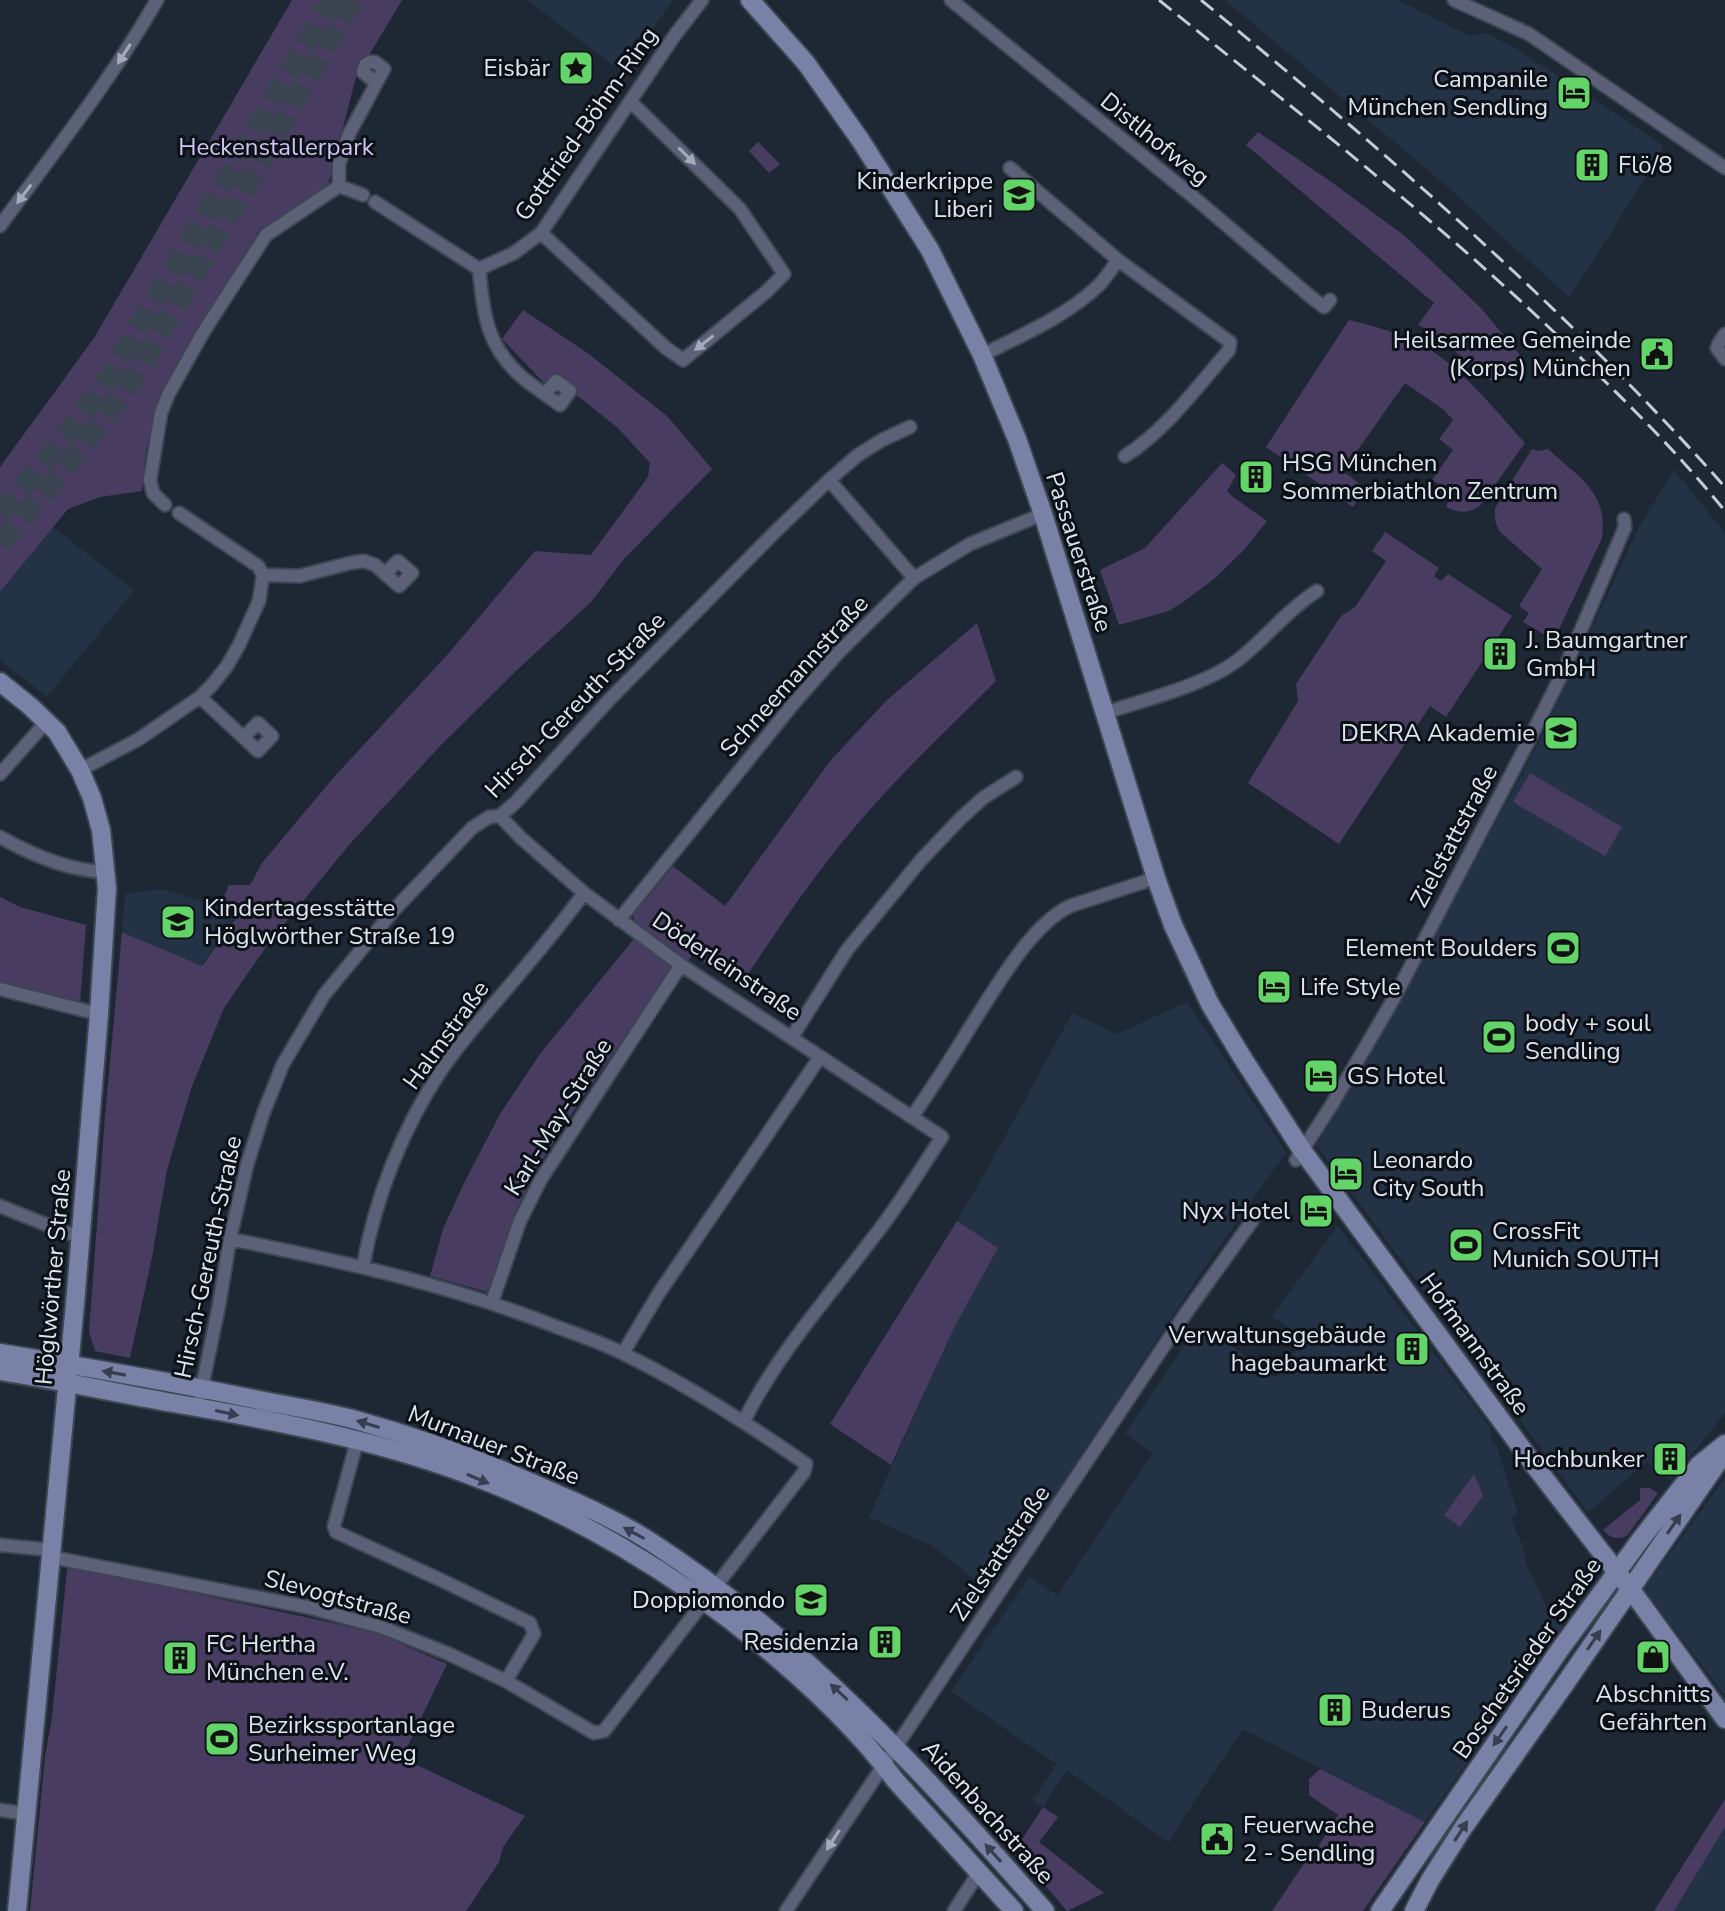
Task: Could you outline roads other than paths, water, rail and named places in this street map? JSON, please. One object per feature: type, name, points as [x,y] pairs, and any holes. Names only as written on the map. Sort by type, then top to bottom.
[{"type":"main road","name":"Passauerstraße","points":[[750,0],[806,63],[861,141],[930,250],[982,355],[1017,439],[1043,514],[1156,878],[1178,937],[1210,1004],[1299,1155]]},
{"type":"main road","name":"Höglwörther Straße","points":[[0,682],[47,721],[80,770],[99,822],[105,852],[107,894],[68,1374],[17,1911]]},
{"type":"main road","name":"Hofmannstraße","points":[[1299,1155],[1630,1588],[1725,1719]]},
{"type":"main road","name":"Murnauer Straße","points":[[0,1353],[68,1374],[200,1398],[353,1419],[446,1448],[577,1503],[649,1541],[710,1594],[853,1731],[880,1770]]},
{"type":"main road","name":"Murnauer Straße","points":[[0,1371],[68,1374]]},
{"type":"main road","name":"Murnauer Straße","points":[[200,1398],[413,1456],[467,1474],[595,1533],[757,1619],[810,1664],[895,1746]]},
{"type":"main road","name":"Boschetsrieder Straße","points":[[1380,1911],[1543,1673],[1674,1495],[1699,1465],[1725,1445]]},
{"type":"main road","name":"Boschetsrieder Straße","points":[[1414,1911],[1463,1828],[1718,1462],[1725,1445]]},
{"type":"main road","name":"Aidenbachstraße","points":[[895,1746],[1045,1911]]},
{"type":"main road","name":"Aidenbachstraße","points":[[880,1770],[895,1780],[1014,1911]]},
{"type":"street","points":[[0,226],[89,106],[157,0]]},
{"type":"street","name":"Gottfried-Böhm-Ring","points":[[479,269],[514,253],[541,233],[702,0]]},
{"type":"street","name":"Distlhofweg","points":[[951,0],[1311,297],[1324,307],[1330,300]]},
{"type":"street","points":[[1454,0],[1529,34],[1725,168]]},
{"type":"street","points":[[1486,13],[1494,0]]},
{"type":"street","points":[[339,186],[339,164],[349,134],[378,79]]},
{"type":"street","points":[[541,233],[683,360],[784,274],[740,209],[631,102]]},
{"type":"street","points":[[1010,168],[1118,260],[1230,342],[1229,350],[1185,402],[1139,447],[1125,456]]},
{"type":"street","points":[[339,186],[363,195]]},
{"type":"street","points":[[165,505],[153,493],[150,480],[161,413],[169,393],[204,331],[266,235],[339,186]]},
{"type":"street","points":[[375,202],[479,269],[492,341],[523,378],[545,394]]},
{"type":"street","points":[[982,355],[1079,301],[1100,284],[1118,260]]},
{"type":"street","points":[[1721,354],[1725,334]]},
{"type":"street","name":"Hirsch-Gereuth-Straße","points":[[200,1398],[247,1165],[283,1064],[324,995],[394,910],[452,847],[480,821],[500,816],[516,802],[608,701],[776,531],[858,455],[910,427]]},
{"type":"street","points":[[829,480],[914,578]]},
{"type":"street","points":[[80,770],[139,739],[200,697],[220,676],[239,645],[259,601],[263,575],[258,566],[179,513]]},
{"type":"street","name":"Schneemannstraße","points":[[619,920],[794,703],[838,653],[914,578],[970,544],[1043,514]]},
{"type":"street","name":"Zielstattstraße","points":[[1299,1155],[1393,1000],[1534,730],[1578,639],[1625,527],[1624,519]]},
{"type":"street","points":[[263,575],[300,576],[364,561],[385,574]]},
{"type":"street","points":[[1105,713],[1220,671],[1237,661],[1317,591]]},
{"type":"street","points":[[200,697],[244,737]]},
{"type":"street","points":[[0,774],[47,721]]},
{"type":"street","points":[[792,1037],[847,950],[921,860],[983,798],[1016,777]]},
{"type":"street","name":"Döderleinstraße","points":[[500,816],[584,893],[619,920],[681,965],[942,1137],[874,1237],[777,1364],[744,1421]]},
{"type":"street","points":[[0,837],[54,862],[93,872],[106,872]]},
{"type":"street","points":[[912,1117],[995,988],[1045,923],[1070,906],[1156,878]]},
{"type":"street","name":"Halmstraße","points":[[363,1267],[387,1179],[416,1115],[441,1070],[584,893]]},
{"type":"street","name":"Karl-May-Straße","points":[[492,1302],[516,1231],[541,1179],[681,965]]},
{"type":"street","points":[[0,989],[99,1014]]},
{"type":"street","points":[[623,1353],[659,1293],[820,1057]]},
{"type":"street","points":[[0,1206],[67,1233],[80,1235]]},
{"type":"street","name":"Zielstattstraße","points":[[786,1911],[1186,1313],[1252,1221]]},
{"type":"street","points":[[230,1239],[438,1286],[492,1302],[623,1353],[744,1421],[806,1464],[804,1472],[710,1594]]},
{"type":"street","points":[[357,1441],[334,1526],[336,1532],[530,1623],[534,1634],[506,1681]]},
{"type":"street","name":"Slevogtstraße","points":[[0,1545],[254,1596],[381,1627],[506,1681],[594,1733],[604,1731],[710,1594]]},
{"type":"street","points":[[0,1810],[27,1814]]},
{"type":"street","points":[[954,1911],[979,1872]]},
{"type":"tunnel","points":[[0,514],[107,381],[332,0]]},
{"type":"tunnel","points":[[0,543],[84,445],[123,393],[352,0]]},
{"type":"railway","points":[[1159,0],[1378,177],[1485,269],[1624,400],[1725,511]]},
{"type":"railway","points":[[1201,0],[1406,174],[1538,294],[1725,487]]},
{"type":"place","name":"Eisbär","points":[[576,68]]},
{"type":"place","name":"Campanile München Sendling","points":[[1574,93]]},
{"type":"place","name":"Flö/8","points":[[1592,165]]},
{"type":"place","name":"Kinderkrippe Liberi","points":[[1019,195]]},
{"type":"place","name":"Heilsarmee Gemeinde (Korps) München","points":[[1657,354]]},
{"type":"place","name":"HSG München Sommerbiathlon Zentrum","points":[[1256,477]]},
{"type":"place","name":"J. Baumgartner GmbH","points":[[1500,654]]},
{"type":"place","name":"DEKRA Akademie","points":[[1561,733]]},
{"type":"place","name":"Kindertagesstätte Höglwörther Straße 19","points":[[178,922]]},
{"type":"place","name":"Element Boulders","points":[[1563,948]]},
{"type":"place","name":"Life Style","points":[[1274,987]]},
{"type":"place","name":"body + soul Sendling","points":[[1499,1037]]},
{"type":"place","name":"GS Hotel","points":[[1321,1076]]},
{"type":"place","name":"Leonardo City South","points":[[1346,1174]]},
{"type":"place","name":"Nyx Hotel","points":[[1316,1211]]},
{"type":"place","name":"CrossFit Munich SOUTH","points":[[1466,1245]]},
{"type":"place","name":"Verwaltunsgebäude hagebaumarkt","points":[[1412,1349]]},
{"type":"place","name":"Hochbunker","points":[[1670,1459]]},
{"type":"place","name":"Doppiomondo","points":[[811,1600]]},
{"type":"place","name":"Residenzia","points":[[885,1642]]},
{"type":"place","name":"Abschnitts Gefährten","points":[[1653,1657]]},
{"type":"place","name":"FC Hertha München e.V.","points":[[180,1658]]},
{"type":"place","name":"Buderus","points":[[1335,1710]]},
{"type":"place","name":"Bezirkssportanlage Surheimer Weg","points":[[222,1739]]},
{"type":"place","name":"Feuerwache 2 - Sendling","points":[[1217,1839]]},
{"type":"park label","name":"Heckenstallerpark","points":[[276,147]]}]
